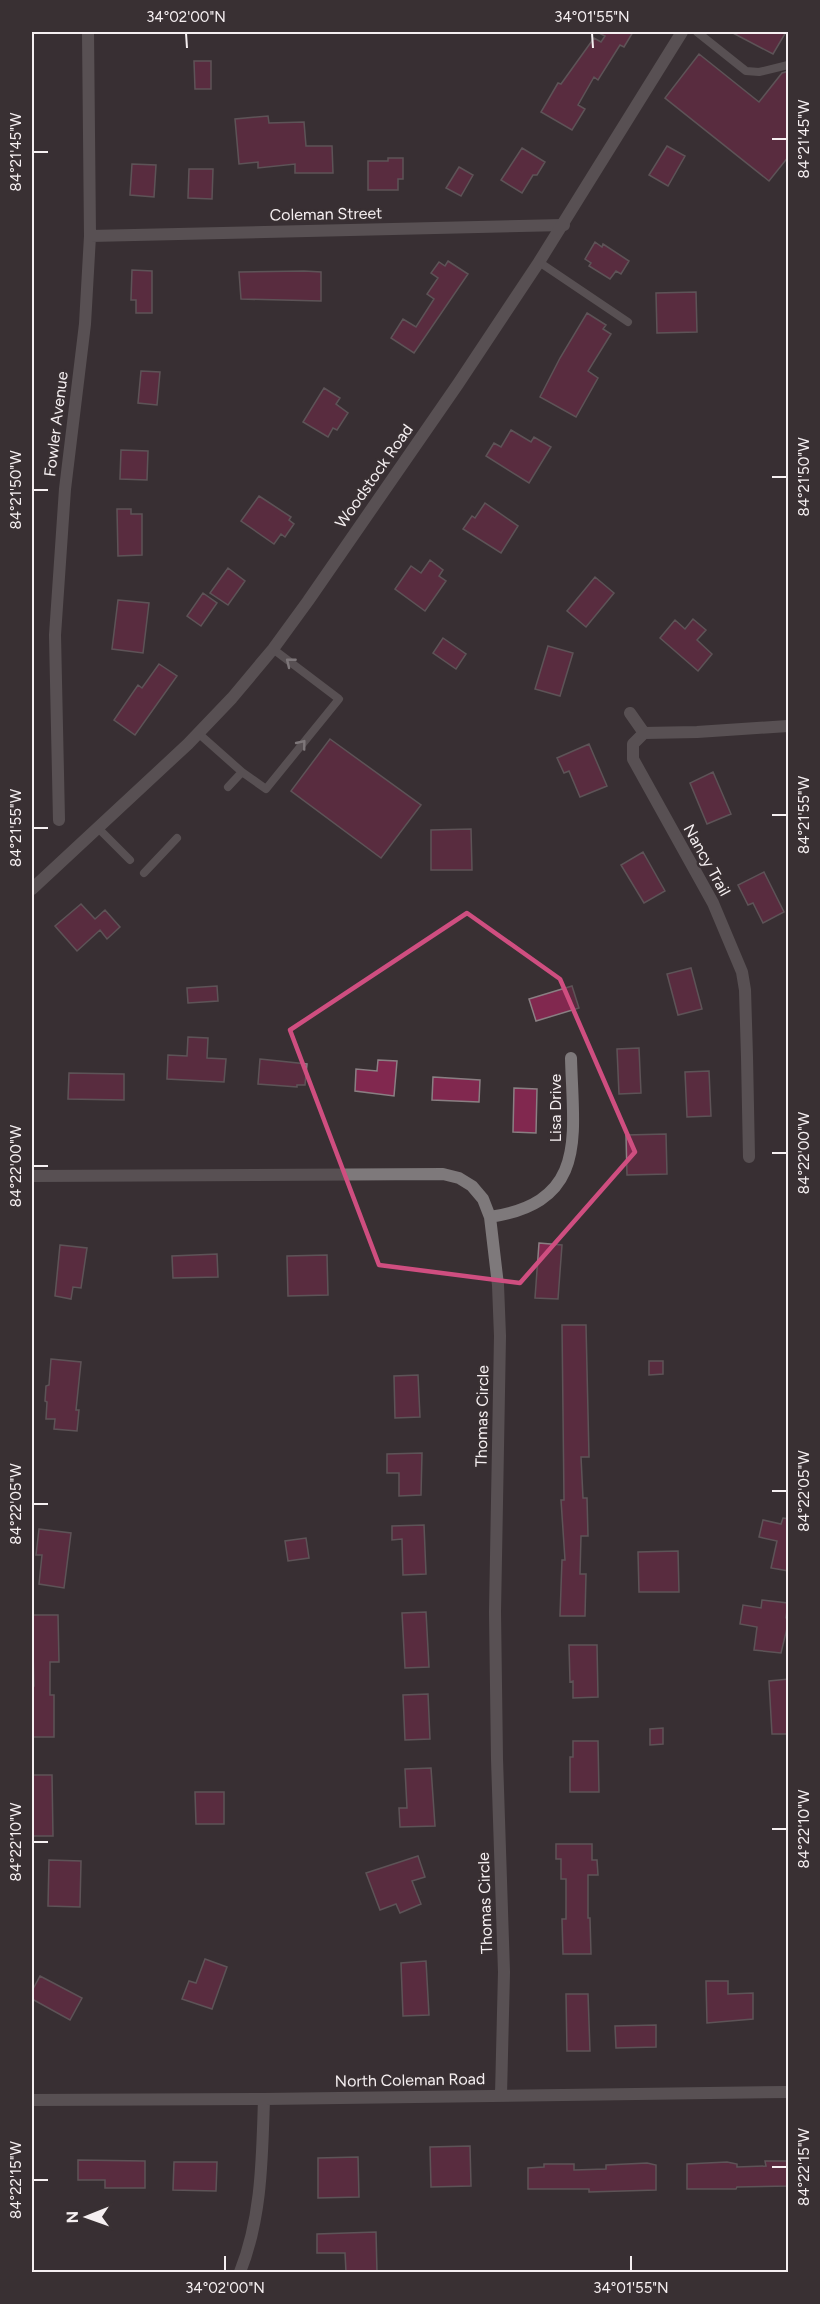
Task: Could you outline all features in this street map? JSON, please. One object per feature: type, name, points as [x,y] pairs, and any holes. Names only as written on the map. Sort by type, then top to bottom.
[{"type":"street","name":"Fowler Avenue","points":[[60,820],[54,635],[65,489],[85,324],[90,236],[88,32]]},
{"type":"street","name":"Woodstock Road","points":[[32,890],[198,734],[273,649],[459,384],[564,225],[682,32]]},
{"type":"street","name":"Coleman Street","points":[[90,236],[564,225]]},
{"type":"street","points":[[630,713],[644,733],[789,726]]},
{"type":"street","name":"Nancy Trail","points":[[644,733],[633,744],[633,759],[713,903],[742,972],[745,990],[749,1157]]},
{"type":"street","name":"Lisa Drive","points":[[490,1217],[514,1213],[532,1206],[549,1194],[564,1174],[570,1160],[573,1142],[571,1058]]},
{"type":"street","name":"Thomas Circle","points":[[32,1176],[443,1174],[459,1178],[472,1186],[483,1199],[490,1217],[498,1285],[500,1336],[495,1612],[504,1972],[501,2095]]},
{"type":"street","name":"North Coleman Road","points":[[32,2100],[789,2092]]},
{"type":"street","points":[[240,2272],[246,2258],[257,2210],[262,2167],[264,2099]]},
{"type":"lane","points":[[697,32],[746,71],[759,72],[789,65]]},
{"type":"lane","points":[[539,262],[628,322]]},
{"type":"lane","points":[[198,734],[242,772],[266,789],[339,699],[273,649]]},
{"type":"lane","points":[[228,787],[242,772]]},
{"type":"lane","points":[[98,828],[130,860]]},
{"type":"lane","points":[[144,873],[177,838]]},
{"type":"highlighted area","points":[[467,913],[560,979],[635,1152],[520,1283],[379,1265],[290,1030]]},
{"type":"building","points":[[597,32],[633,32],[624,47],[620,45],[598,80],[594,77],[578,105],[585,109],[572,130],[541,112],[558,83],[561,84],[594,38],[601,42],[605,36]]},
{"type":"building","points":[[731,32],[786,32],[773,54]]},
{"type":"building","points":[[699,54],[759,102],[782,73],[789,71],[789,156],[769,181],[665,98]]},
{"type":"building","points":[[194,61],[211,61],[211,89],[195,89]]},
{"type":"building","points":[[268,116],[269,123],[304,122],[306,146],[332,146],[333,173],[295,173],[295,164],[258,168],[258,162],[239,164],[235,119]]},
{"type":"building","points":[[667,146],[685,156],[668,186],[649,175]]},
{"type":"building","points":[[522,148],[545,162],[537,175],[533,175],[522,193],[501,180]]},
{"type":"building","points":[[388,158],[403,158],[403,179],[398,179],[398,190],[368,190],[368,161],[388,161]]},
{"type":"building","points":[[132,164],[156,165],[154,197],[130,195]]},
{"type":"building","points":[[459,167],[473,175],[461,196],[446,188]]},
{"type":"building","points":[[189,169],[213,169],[212,199],[188,198]]},
{"type":"building","points":[[595,242],[602,247],[603,244],[629,261],[621,274],[616,271],[610,279],[589,266],[591,263],[585,259]]},
{"type":"building","points":[[448,261],[468,274],[414,353],[391,338],[403,319],[416,327],[434,299],[427,294],[438,278],[431,273],[439,262],[445,266]]},
{"type":"building","points":[[132,270],[152,271],[152,313],[136,313],[136,300],[131,300]]},
{"type":"building","points":[[239,272],[321,272],[321,301],[241,299]]},
{"type":"building","points":[[696,292],[697,332],[657,333],[656,293]]},
{"type":"building","points":[[587,313],[606,325],[603,329],[611,334],[588,371],[598,378],[576,417],[540,397]]},
{"type":"building","points":[[141,371],[160,372],[157,405],[138,403]]},
{"type":"building","points":[[324,388],[340,398],[336,404],[348,413],[337,430],[333,428],[328,437],[303,422]]},
{"type":"building","points":[[511,430],[531,442],[534,437],[551,447],[529,483],[486,456],[494,443],[501,447]]},
{"type":"building","points":[[121,450],[148,451],[147,480],[120,479]]},
{"type":"building","points":[[259,496],[291,517],[289,520],[294,524],[285,537],[281,534],[274,544],[241,521]]},
{"type":"building","points":[[485,503],[518,526],[501,553],[463,529],[472,516],[475,518]]},
{"type":"building","points":[[117,509],[131,509],[131,514],[142,514],[142,555],[118,556]]},
{"type":"building","points":[[430,560],[443,570],[439,576],[446,581],[425,611],[395,589],[411,566],[421,573]]},
{"type":"building","points":[[228,568],[245,581],[228,605],[210,593]]},
{"type":"building","points":[[595,577],[614,593],[586,627],[567,611]]},
{"type":"building","points":[[203,593],[217,603],[201,626],[187,616]]},
{"type":"building","points":[[118,600],[149,603],[143,653],[112,649]]},
{"type":"building","points":[[693,619],[706,630],[697,640],[712,654],[698,671],[660,638],[675,620],[685,629]]},
{"type":"building","points":[[443,638],[466,654],[456,669],[433,653]]},
{"type":"building","points":[[548,646],[573,653],[560,696],[535,689]]},
{"type":"building","points":[[159,664],[177,676],[135,735],[114,720],[138,685],[142,688]]},
{"type":"building","points":[[330,739],[421,805],[381,858],[291,791]]},
{"type":"building","points":[[589,744],[607,786],[580,797],[569,771],[564,773],[557,758]]},
{"type":"building","points":[[713,772],[731,814],[707,824],[690,783]]},
{"type":"building","points":[[471,829],[472,870],[431,870],[431,830]]},
{"type":"building","points":[[643,852],[665,891],[644,903],[621,865]]},
{"type":"building","points":[[764,872],[784,912],[763,923],[753,903],[748,905],[738,885]]},
{"type":"building","points":[[81,904],[95,919],[105,910],[120,927],[107,939],[100,930],[77,951],[55,926]]},
{"type":"building","points":[[691,968],[702,1009],[678,1015],[667,974]]},
{"type":"building","points":[[217,986],[218,1001],[188,1003],[187,988]]},
{"type":"building","points":[[572,986],[579,1008],[536,1021],[529,999]]},
{"type":"building","points":[[188,1037],[208,1038],[207,1058],[226,1059],[224,1082],[167,1079],[168,1055],[187,1056]]},
{"type":"building","points":[[639,1048],[641,1093],[619,1094],[617,1049]]},
{"type":"building","points":[[260,1059],[307,1064],[305,1085],[297,1085],[297,1087],[258,1084]]},
{"type":"building","points":[[378,1060],[397,1061],[394,1096],[355,1091],[356,1069],[377,1071]]},
{"type":"building","points":[[709,1071],[711,1116],[687,1117],[685,1072]]},
{"type":"building","points":[[69,1073],[124,1074],[124,1100],[68,1099]]},
{"type":"building","points":[[433,1077],[480,1080],[479,1102],[432,1100]]},
{"type":"building","points":[[514,1088],[537,1089],[536,1133],[513,1132]]},
{"type":"building","points":[[666,1134],[667,1174],[627,1175],[626,1135]]},
{"type":"building","points":[[539,1243],[562,1245],[558,1299],[535,1298]]},
{"type":"building","points":[[60,1245],[87,1248],[81,1288],[73,1287],[71,1299],[55,1296]]},
{"type":"building","points":[[217,1254],[218,1277],[173,1278],[172,1256]]},
{"type":"building","points":[[327,1255],[328,1295],[288,1296],[287,1256]]},
{"type":"building","points":[[562,1325],[586,1325],[589,1457],[581,1457],[583,1498],[587,1498],[588,1536],[581,1536],[580,1574],[586,1574],[585,1616],[560,1616],[562,1560],[565,1560],[561,1500],[564,1500]]},
{"type":"building","points":[[51,1359],[81,1362],[76,1410],[79,1410],[77,1431],[54,1429],[55,1419],[46,1419],[46,1386],[49,1385]]},
{"type":"building","points":[[649,1361],[663,1361],[663,1374],[649,1375]]},
{"type":"building","points":[[418,1375],[420,1417],[395,1418],[394,1376]]},
{"type":"building","points":[[422,1453],[421,1495],[399,1496],[399,1473],[387,1473],[387,1454]]},
{"type":"building","points":[[783,1518],[789,1519],[789,1571],[771,1568],[777,1541],[759,1537],[763,1520],[781,1524]]},
{"type":"building","points":[[424,1525],[426,1574],[403,1575],[402,1539],[392,1540],[392,1526]]},
{"type":"building","points":[[39,1529],[71,1533],[64,1588],[39,1584],[42,1555],[36,1555]]},
{"type":"building","points":[[306,1538],[309,1558],[288,1561],[285,1541]]},
{"type":"building","points":[[678,1551],[679,1592],[639,1592],[638,1552]]},
{"type":"building","points":[[762,1600],[788,1603],[786,1618],[789,1620],[781,1653],[754,1650],[757,1627],[740,1624],[743,1605],[761,1608]]},
{"type":"building","points":[[426,1612],[429,1667],[405,1668],[402,1613]]},
{"type":"building","points":[[32,1615],[58,1615],[59,1662],[50,1662],[50,1695],[54,1695],[54,1737],[32,1737],[32,1687],[34,1686]]},
{"type":"building","points":[[569,1645],[597,1645],[598,1697],[573,1698]]},
{"type":"building","points":[[789,1679],[789,1734],[772,1734],[769,1681]]},
{"type":"building","points":[[428,1694],[430,1739],[405,1740],[403,1695]]},
{"type":"building","points":[[663,1728],[663,1744],[650,1745],[650,1729]]},
{"type":"building","points":[[573,1741],[598,1741],[599,1792],[570,1792],[570,1757],[573,1757]]},
{"type":"building","points":[[431,1768],[435,1826],[400,1827],[399,1808],[407,1808],[405,1769]]},
{"type":"building","points":[[32,1775],[52,1775],[53,1836],[32,1836]]},
{"type":"building","points":[[195,1792],[224,1792],[224,1824],[196,1824]]},
{"type":"building","points":[[556,1844],[592,1844],[592,1860],[597,1860],[598,1875],[588,1875],[591,1954],[563,1954],[562,1919],[566,1919],[566,1879],[561,1879],[561,1859],[556,1859]]},
{"type":"building","points":[[418,1856],[425,1877],[412,1881],[421,1904],[400,1913],[396,1904],[380,1910],[366,1873]]},
{"type":"building","points":[[49,1860],[81,1861],[80,1907],[48,1906]]},
{"type":"building","points":[[205,1959],[227,1967],[212,2009],[182,1999],[189,1981],[196,1983]]},
{"type":"building","points":[[426,1961],[429,2015],[403,2016],[401,1963]]},
{"type":"building","points":[[40,1976],[82,1998],[70,2020],[32,1999],[32,1991]]},
{"type":"building","points":[[706,1981],[728,1981],[728,1994],[753,1993],[753,2019],[707,2023]]},
{"type":"building","points":[[566,1994],[588,1994],[590,2051],[567,2051]]},
{"type":"building","points":[[656,2025],[656,2047],[616,2048],[615,2026]]},
{"type":"building","points":[[470,2146],[471,2186],[431,2187],[430,2147]]},
{"type":"building","points":[[358,2157],[359,2197],[318,2198],[318,2158]]},
{"type":"building","points":[[78,2160],[145,2161],[145,2188],[105,2188],[105,2180],[78,2180]]},
{"type":"building","points":[[765,2161],[789,2161],[789,2186],[687,2189],[687,2164],[727,2162],[737,2164],[737,2167],[766,2166]]},
{"type":"building","points":[[174,2162],[217,2162],[216,2191],[173,2190]]},
{"type":"building","points":[[647,2163],[656,2165],[656,2190],[589,2192],[589,2189],[528,2189],[528,2168],[544,2167],[544,2164],[574,2164],[574,2170],[606,2169],[606,2165]]},
{"type":"building","points":[[376,2232],[377,2272],[346,2272],[345,2253],[317,2253],[317,2234]]}]
